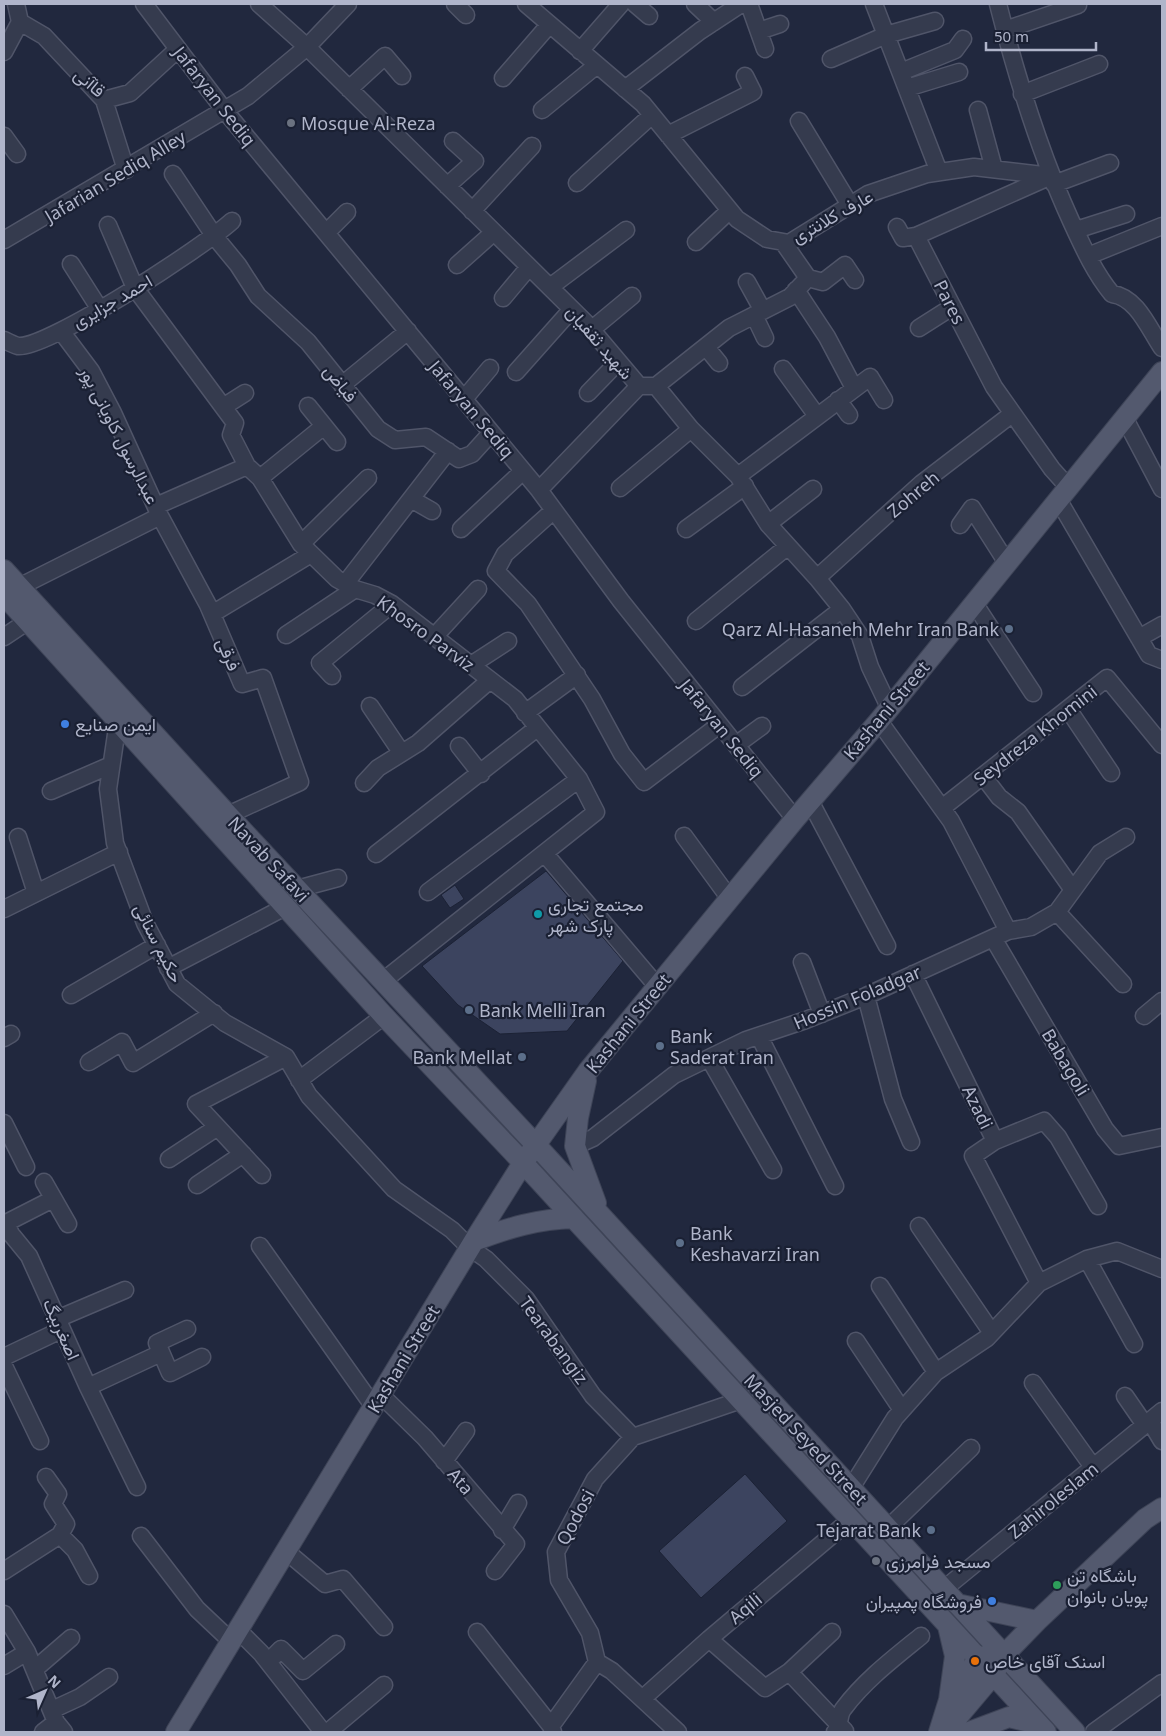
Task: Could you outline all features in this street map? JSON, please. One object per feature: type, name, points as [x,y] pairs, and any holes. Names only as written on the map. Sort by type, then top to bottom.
[{"type":"main road","name":"Kashani Street","points":[[176,1732],[287,1552],[472,1244],[523,1163],[588,1071],[794,819],[884,714],[1064,495],[1162,372]]},
{"type":"main road","name":"Navab Safavi","points":[[4,570],[11,591],[28,622],[384,1016],[523,1163]]},
{"type":"main road","name":"Navab Safavi","points":[[11,591],[228,815],[536,1145]]},
{"type":"main road","points":[[588,1071],[578,1118],[576,1146],[601,1216]]},
{"type":"main road","name":"Masjed Seyed Street","points":[[536,1145],[1075,1732]]},
{"type":"main road","name":"Masjed Seyed Street","points":[[523,1163],[1042,1728]]},
{"type":"main road","points":[[472,1244],[513,1226],[547,1219],[574,1218]]},
{"type":"main road","points":[[944,1731],[993,1675],[1004,1654],[1145,1519],[1162,1508]]},
{"type":"main road","points":[[950,1597],[1037,1621]]},
{"type":"main road","points":[[944,1731],[954,1656],[948,1626]]},
{"type":"main road","points":[[944,1731],[977,1657],[1004,1654]]},
{"type":"main road","points":[[969,1732],[1009,1717],[1042,1728]]},
{"type":"street","points":[[4,52],[20,22],[16,4]]},
{"type":"street","name":"Jafaryan Sediq","points":[[144,4],[225,110],[539,490],[621,601],[794,819]]},
{"type":"street","name":"شهید ثقفیان","points":[[259,4],[307,47],[572,309],[639,386],[656,386],[691,429],[741,481],[768,524],[817,578],[842,609],[860,636],[884,714],[942,808],[1000,934]]},
{"type":"street","name":"Jafarian Sediq Alley","points":[[6,234],[126,170],[248,96],[307,47],[348,4]]},
{"type":"street","name":"عارف کلانتری","points":[[526,4],[626,89],[652,115],[729,211],[737,219],[767,239],[788,243],[868,194],[926,174],[974,167],[1053,180]]},
{"type":"street","points":[[580,51],[622,4]]},
{"type":"street","points":[[635,4],[649,16]]},
{"type":"street","points":[[695,4],[714,22]]},
{"type":"street","points":[[626,89],[682,54],[714,22],[742,4]]},
{"type":"street","points":[[749,4],[765,49]]},
{"type":"street","points":[[874,4],[939,172]]},
{"type":"street","points":[[998,4],[1022,94],[1053,180],[1096,275],[1112,294],[1121,295],[1130,300],[1162,348]]},
{"type":"street","points":[[1005,30],[1078,5]]},
{"type":"street","points":[[831,60],[886,36],[935,21]]},
{"type":"street","name":"قاآنی","points":[[20,22],[44,36],[104,100],[130,93],[178,49]]},
{"type":"street","points":[[759,31],[780,24]]},
{"type":"street","points":[[503,78],[549,25]]},
{"type":"street","points":[[901,72],[955,50],[963,39]]},
{"type":"street","points":[[349,89],[385,56],[402,76]]},
{"type":"street","points":[[1022,94],[1099,64]]},
{"type":"street","points":[[542,110],[597,65]]},
{"type":"street","points":[[907,88],[959,72]]},
{"type":"street","points":[[668,135],[753,92],[745,76]]},
{"type":"street","points":[[104,100],[126,170]]},
{"type":"street","points":[[978,110],[994,169]]},
{"type":"street","points":[[577,182],[652,115]]},
{"type":"street","points":[[799,121],[850,204]]},
{"type":"street","points":[[4,136],[17,154]]},
{"type":"street","points":[[447,186],[474,160],[453,141]]},
{"type":"street","points":[[472,211],[532,146]]},
{"type":"street","points":[[897,227],[903,238],[916,236],[1053,180],[1110,162]]},
{"type":"street","name":"فیاض","points":[[174,174],[215,237],[238,264],[258,296],[308,342],[378,430],[395,440],[426,437],[459,459],[472,454],[491,433]]},
{"type":"street","points":[[696,242],[729,211]]},
{"type":"street","points":[[327,232],[347,212]]},
{"type":"street","points":[[1076,230],[1126,214]]},
{"type":"street","name":"احمد جزایری","points":[[4,340],[19,346],[38,342],[61,331],[180,261],[215,237],[232,221]]},
{"type":"street","name":"Khosro Parviz","points":[[108,225],[135,288],[235,423],[231,435],[247,466],[260,478],[306,549],[337,579],[350,587],[375,595],[392,604],[514,699],[579,779],[596,812],[545,854]]},
{"type":"street","points":[[1088,256],[1162,226]]},
{"type":"street","points":[[550,288],[626,230]]},
{"type":"street","points":[[457,265],[494,232]]},
{"type":"street","name":"Pares","points":[[916,236],[994,387],[1064,495],[1139,638],[1149,655],[1162,660]]},
{"type":"street","points":[[783,242],[827,337],[854,388]]},
{"type":"street","points":[[71,264],[100,308]]},
{"type":"street","points":[[656,386],[729,328],[790,297],[802,284],[823,282],[845,265],[855,280]]},
{"type":"street","points":[[503,298],[529,267]]},
{"type":"street","points":[[746,282],[759,313],[765,338]]},
{"type":"street","points":[[591,330],[632,296]]},
{"type":"street","points":[[919,328],[952,306]]},
{"type":"street","points":[[516,372],[572,309]]},
{"type":"street","name":"عبدالرسول کاویانی پور","points":[[61,331],[91,371],[158,511]]},
{"type":"street","points":[[342,385],[408,331]]},
{"type":"street","points":[[706,347],[719,363]]},
{"type":"street","points":[[588,393],[618,362]]},
{"type":"street","points":[[464,400],[490,368]]},
{"type":"street","points":[[783,369],[817,416]]},
{"type":"street","points":[[686,529],[817,416],[870,377],[884,400]]},
{"type":"street","points":[[539,490],[639,386]]},
{"type":"street","points":[[223,407],[245,393]]},
{"type":"street","points":[[838,400],[849,415]]},
{"type":"street","points":[[308,406],[337,442]]},
{"type":"street","name":"Zohreh","points":[[817,578],[922,483],[1012,414]]},
{"type":"street","points":[[1125,419],[1162,489]]},
{"type":"street","points":[[260,478],[324,426]]},
{"type":"street","points":[[620,488],[691,429]]},
{"type":"street","points":[[286,635],[350,587],[411,499],[448,452]]},
{"type":"street","points":[[11,591],[158,511],[247,466]]},
{"type":"street","points":[[461,529],[523,471]]},
{"type":"street","points":[[212,614],[306,549],[368,478]]},
{"type":"street","points":[[768,524],[812,489]]},
{"type":"street","points":[[411,499],[432,511]]},
{"type":"street","points":[[960,525],[972,508],[1007,562]]},
{"type":"street","points":[[554,510],[505,554],[496,571],[528,604],[592,699],[622,754],[644,782],[719,724]]},
{"type":"street","name":"فرقی","points":[[158,511],[212,614],[242,684],[262,678],[300,782],[228,815]]},
{"type":"street","points":[[696,621],[737,581],[788,546]]},
{"type":"street","points":[[434,637],[478,589]]},
{"type":"street","points":[[974,603],[1033,693]]},
{"type":"street","points":[[332,676],[320,663],[392,604]]},
{"type":"street","points":[[742,687],[842,609]]},
{"type":"street","points":[[4,637],[28,622]]},
{"type":"street","points":[[1139,638],[1162,624]]},
{"type":"street","points":[[472,665],[508,641]]},
{"type":"street","points":[[525,713],[576,676]]},
{"type":"street","name":"Seydreza Khomini","points":[[942,808],[1107,678],[1162,745]]},
{"type":"street","points":[[364,784],[378,768],[418,743],[490,680]]},
{"type":"street","points":[[370,706],[401,752]]},
{"type":"street","points":[[1068,709],[1111,773]]},
{"type":"street","name":"حکیم سنائی","points":[[118,721],[108,789],[119,852],[145,923],[177,984],[225,1023],[286,1057],[309,1096],[394,1189],[472,1244]]},
{"type":"street","points":[[736,746],[762,726]]},
{"type":"street","points":[[376,854],[481,774],[537,728]]},
{"type":"street","points":[[460,746],[481,774]]},
{"type":"street","points":[[51,791],[111,765]]},
{"type":"street","points":[[983,776],[999,797],[1018,812],[1073,890]]},
{"type":"street","points":[[428,892],[579,779]]},
{"type":"street","points":[[810,801],[887,946]]},
{"type":"street","points":[[684,836],[730,899]]},
{"type":"street","points":[[18,837],[36,893]]},
{"type":"street","name":"Hossin Foladgar","points":[[576,1146],[592,1138],[674,1075],[709,1058],[760,1036],[866,996],[1000,934],[1031,927],[1057,912],[1100,853],[1126,837]]},
{"type":"street","points":[[4,909],[119,852]]},
{"type":"street","points":[[382,981],[545,854],[657,986]]},
{"type":"street","points":[[297,889],[338,878]]},
{"type":"street","points":[[168,968],[285,907]]},
{"type":"street","points":[[1057,912],[1123,984]]},
{"type":"street","name":"Babagoli","points":[[1000,934],[1105,1128],[1119,1146],[1162,1137]]},
{"type":"street","points":[[71,995],[156,945]]},
{"type":"street","points":[[802,962],[822,1014]]},
{"type":"street","name":"Azadi","points":[[913,974],[995,1141],[973,1156],[1039,1284]]},
{"type":"street","points":[[866,996],[893,1099],[911,1142]]},
{"type":"street","points":[[1144,1016],[1162,1001]]},
{"type":"street","points":[[89,1062],[122,1042],[133,1063],[214,1013]]},
{"type":"street","points":[[300,1080],[384,1016]]},
{"type":"street","points":[[760,1036],[835,1186]]},
{"type":"street","points":[[262,1175],[244,1154],[216,1128],[196,1104],[286,1057]]},
{"type":"street","points":[[709,1058],[774,1170]]},
{"type":"street","points":[[995,1141],[1044,1121],[1058,1137],[1098,1206]]},
{"type":"street","points":[[4,1123],[26,1167]]},
{"type":"street","points":[[169,1158],[216,1128]]},
{"type":"street","points":[[197,1185],[244,1154]]},
{"type":"street","points":[[44,1182],[68,1224]]},
{"type":"street","name":"اصغربیگ","points":[[54,1199],[6,1222],[11,1234],[29,1256],[59,1325],[137,1487]]},
{"type":"street","points":[[919,1226],[992,1333]]},
{"type":"street","name":"Tearabangiz","points":[[472,1244],[526,1299],[593,1396],[633,1437]]},
{"type":"street","name":"Ata","points":[[260,1246],[378,1401],[425,1438],[502,1530],[516,1544],[494,1571]]},
{"type":"street","points":[[851,1488],[898,1416],[936,1372],[992,1333],[1039,1284],[1090,1265],[1117,1252],[1162,1269]]},
{"type":"street","points":[[1090,1265],[1134,1344]]},
{"type":"street","points":[[880,1286],[936,1372]]},
{"type":"street","points":[[4,1357],[125,1290]]},
{"type":"street","points":[[187,1329],[157,1343],[170,1373],[202,1357]]},
{"type":"street","points":[[856,1341],[898,1416]]},
{"type":"street","points":[[88,1387],[161,1353]]},
{"type":"street","points":[[4,1366],[40,1441]]},
{"type":"street","points":[[1033,1382],[1093,1467]]},
{"type":"street","points":[[1124,1396],[1152,1419],[1162,1441]]},
{"type":"street","name":"Qodosi","points":[[597,1662],[590,1634],[559,1580],[556,1552],[595,1479],[633,1437],[741,1400]]},
{"type":"street","name":"Zahiroleslam","points":[[950,1597],[1093,1467],[1152,1419]]},
{"type":"street","points":[[444,1461],[466,1431]]},
{"type":"street","points":[[888,1528],[971,1448]]},
{"type":"street","points":[[4,1571],[60,1535],[66,1524],[53,1504],[58,1494],[46,1477]]},
{"type":"street","points":[[502,1530],[518,1503]]},
{"type":"street","name":"Aqili","points":[[642,1700],[709,1639],[850,1520]]},
{"type":"street","points":[[60,1535],[75,1550],[89,1576]]},
{"type":"street","points":[[141,1536],[197,1609],[268,1662],[323,1732]]},
{"type":"street","points":[[287,1552],[325,1584],[343,1579],[384,1627]]},
{"type":"street","points":[[4,1614],[27,1652],[57,1721]]},
{"type":"street","points":[[477,1632],[552,1729],[597,1662],[612,1671],[678,1732]]},
{"type":"street","points":[[709,1639],[764,1688],[789,1672],[832,1632]]},
{"type":"street","points":[[840,1730],[842,1709],[883,1666],[921,1636]]},
{"type":"street","points":[[35,1669],[70,1638]]},
{"type":"street","points":[[268,1662],[281,1649],[303,1671],[336,1644]]},
{"type":"street","points":[[4,1666],[27,1652]]},
{"type":"street","points":[[789,1672],[840,1730]]},
{"type":"street","points":[[43,1732],[57,1721],[80,1697],[108,1677]]},
{"type":"street","points":[[1094,1732],[1162,1683]]},
{"type":"street","points":[[328,1732],[384,1686]]},
{"type":"building","name":"مجتمع تجاری پارک شهر","points":[[546,871],[623,961],[567,1031],[500,1034],[458,1005],[422,966]]},
{"type":"building","points":[[455,885],[464,899],[450,908],[441,895]]},
{"type":"building","points":[[745,1474],[787,1521],[701,1598],[659,1551]]},
{"type":"place","name":"Mosque Al-Reza","points":[[291,123]]},
{"type":"place","name":"Qarz Al-Hasaneh Mehr Iran Bank","points":[[1009,629]]},
{"type":"place","name":"ایمن صنایع","points":[[65,724]]},
{"type":"place","name":"مجتمع تجاری پارک شهر","points":[[538,914]]},
{"type":"place","name":"Bank Melli Iran","points":[[469,1010]]},
{"type":"place","name":"Bank Saderat Iran","points":[[660,1046]]},
{"type":"place","name":"Bank Mellat","points":[[522,1057]]},
{"type":"place","name":"Bank Keshavarzi Iran","points":[[680,1243]]},
{"type":"place","name":"Tejarat Bank","points":[[931,1530]]},
{"type":"place","name":"مسجد فرامرزی","points":[[876,1561]]},
{"type":"place","name":"باشگاه تن پویان بانوان","points":[[1057,1585]]},
{"type":"place","name":"فروشگاه پمپیران","points":[[992,1601]]},
{"type":"place","name":"اسنک آقای خاص","points":[[975,1661]]}]
